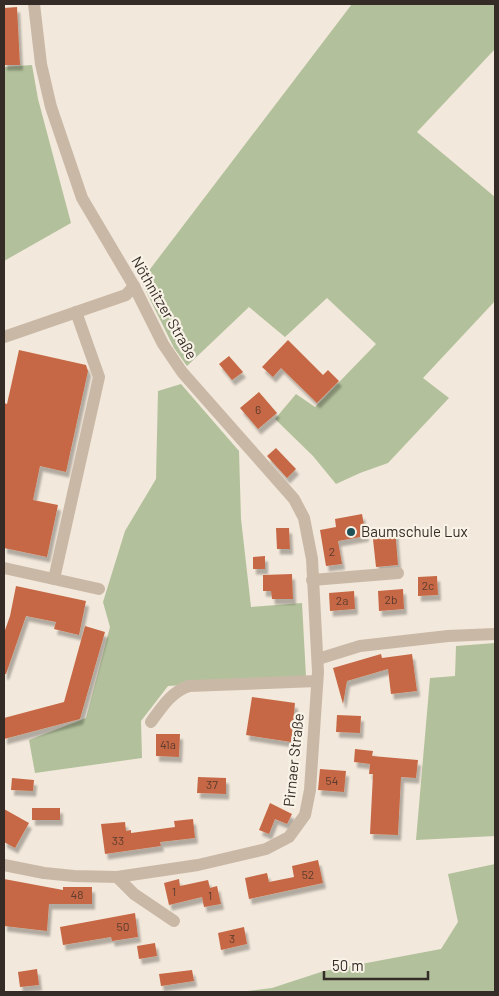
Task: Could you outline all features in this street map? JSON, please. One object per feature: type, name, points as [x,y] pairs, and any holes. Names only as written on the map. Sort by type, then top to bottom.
[{"type":"street","name":"Nöthnitzer Straße","points":[[34,4],[41,64],[51,107],[82,198],[134,286],[163,344],[182,372],[294,499],[304,518],[312,559],[318,659]]},
{"type":"street","points":[[4,337],[126,296],[134,286]]},
{"type":"street","points":[[54,579],[98,377],[76,312]]},
{"type":"street","points":[[312,577],[351,568]]},
{"type":"street","points":[[5,572],[54,579],[99,589]]},
{"type":"street","points":[[312,577],[398,573]]},
{"type":"street","points":[[318,659],[360,646],[448,636],[495,634]]},
{"type":"street","name":"Pirnaer Straße","points":[[4,865],[54,874],[118,877],[198,865],[266,849],[289,837],[305,815],[309,798],[318,659]]},
{"type":"street","points":[[151,722],[179,689],[189,686],[317,681]]},
{"type":"street","points":[[118,877],[134,894],[174,921]]},
{"type":"green space","points":[[352,4],[495,4],[495,49],[417,132],[495,197],[495,301],[423,378],[449,398],[388,463],[336,484],[313,456],[275,419],[296,394],[315,407],[376,344],[327,298],[285,337],[249,307],[187,366],[174,348],[141,281]]},
{"type":"green space","points":[[32,65],[38,99],[71,223],[4,261],[4,67]]},
{"type":"green space","points":[[181,384],[239,451],[241,519],[251,607],[302,603],[306,677],[168,686],[141,721],[142,758],[35,773],[29,740],[86,718],[110,627],[103,602],[125,531],[156,479],[158,391]]},
{"type":"green space","points":[[495,643],[495,836],[416,840],[430,678],[455,676],[456,646]]},
{"type":"green space","points":[[495,864],[495,992],[239,992],[272,988],[324,971],[441,949],[458,922],[448,874]]},
{"type":"building","points":[[17,7],[20,65],[4,65],[4,8]]},
{"type":"building","points":[[288,340],[323,375],[328,370],[339,381],[317,403],[281,368],[273,377],[262,367]]},
{"type":"building","points":[[19,350],[86,365],[88,371],[66,472],[40,466],[33,500],[58,505],[47,557],[4,548],[4,403],[7,404]]},
{"type":"building","points":[[229,356],[243,372],[232,380],[219,364]]},
{"type":"building","points":[[259,392],[277,413],[258,429],[240,408]]},
{"type":"building","points":[[276,448],[296,469],[287,478],[267,456]]},
{"type":"building","points":[[362,514],[366,536],[338,541],[342,564],[326,566],[320,530],[336,527],[335,519]]},
{"type":"building","points":[[276,528],[289,528],[290,549],[277,549]]},
{"type":"building","points":[[395,528],[398,565],[376,567],[372,530]]},
{"type":"building","points":[[265,556],[265,569],[253,569],[253,557]]},
{"type":"building","points":[[292,574],[293,599],[272,599],[271,591],[263,591],[263,575]]},
{"type":"building","points":[[437,576],[438,595],[418,596],[418,577]]},
{"type":"building","points":[[16,586],[86,601],[79,635],[54,629],[56,622],[26,616],[6,674],[4,674],[4,633],[10,616]]},
{"type":"building","points":[[403,589],[404,609],[379,611],[378,591]]},
{"type":"building","points":[[354,591],[355,609],[330,611],[329,593]]},
{"type":"building","points":[[85,626],[105,632],[80,719],[4,739],[4,718],[64,702]]},
{"type":"building","points":[[381,654],[382,658],[412,654],[417,691],[391,694],[388,669],[347,681],[343,704],[333,668]]},
{"type":"building","points":[[252,697],[295,703],[291,742],[246,735]]},
{"type":"building","points":[[337,715],[361,716],[360,733],[336,732]]},
{"type":"building","points":[[156,734],[180,734],[179,757],[156,756]]},
{"type":"building","points":[[355,749],[373,751],[372,756],[418,760],[416,778],[401,777],[398,835],[370,834],[373,774],[369,774],[370,764],[354,762]]},
{"type":"building","points":[[320,769],[346,771],[344,792],[318,790]]},
{"type":"building","points":[[198,777],[226,778],[226,794],[197,793]]},
{"type":"building","points":[[12,778],[34,780],[33,791],[11,790]]},
{"type":"building","points":[[270,803],[292,814],[287,824],[275,819],[269,834],[259,830]]},
{"type":"building","points":[[32,808],[60,808],[60,820],[32,820]]},
{"type":"building","points":[[4,809],[29,823],[15,848],[4,842]]},
{"type":"building","points":[[193,819],[195,838],[160,842],[161,846],[105,854],[101,824],[125,822],[126,831],[131,830],[131,833],[175,827],[174,821]]},
{"type":"building","points":[[318,860],[323,883],[249,899],[245,878],[267,873],[269,882],[294,877],[292,866]]},
{"type":"building","points":[[4,879],[63,890],[63,887],[92,887],[92,904],[49,904],[47,931],[4,926]]},
{"type":"building","points":[[179,879],[180,886],[208,880],[210,888],[217,886],[221,904],[204,907],[202,897],[169,905],[164,883]]},
{"type":"building","points":[[135,913],[138,937],[112,941],[111,937],[63,945],[60,927]]},
{"type":"building","points":[[244,927],[247,944],[221,950],[218,933]]},
{"type":"building","points":[[155,943],[157,956],[139,959],[137,946]]},
{"type":"building","points":[[37,969],[39,985],[20,987],[18,972]]},
{"type":"building","points":[[192,970],[194,981],[161,986],[159,974]]},
{"type":"place","name":"Baumschule Lux","points":[[351,532]]}]
